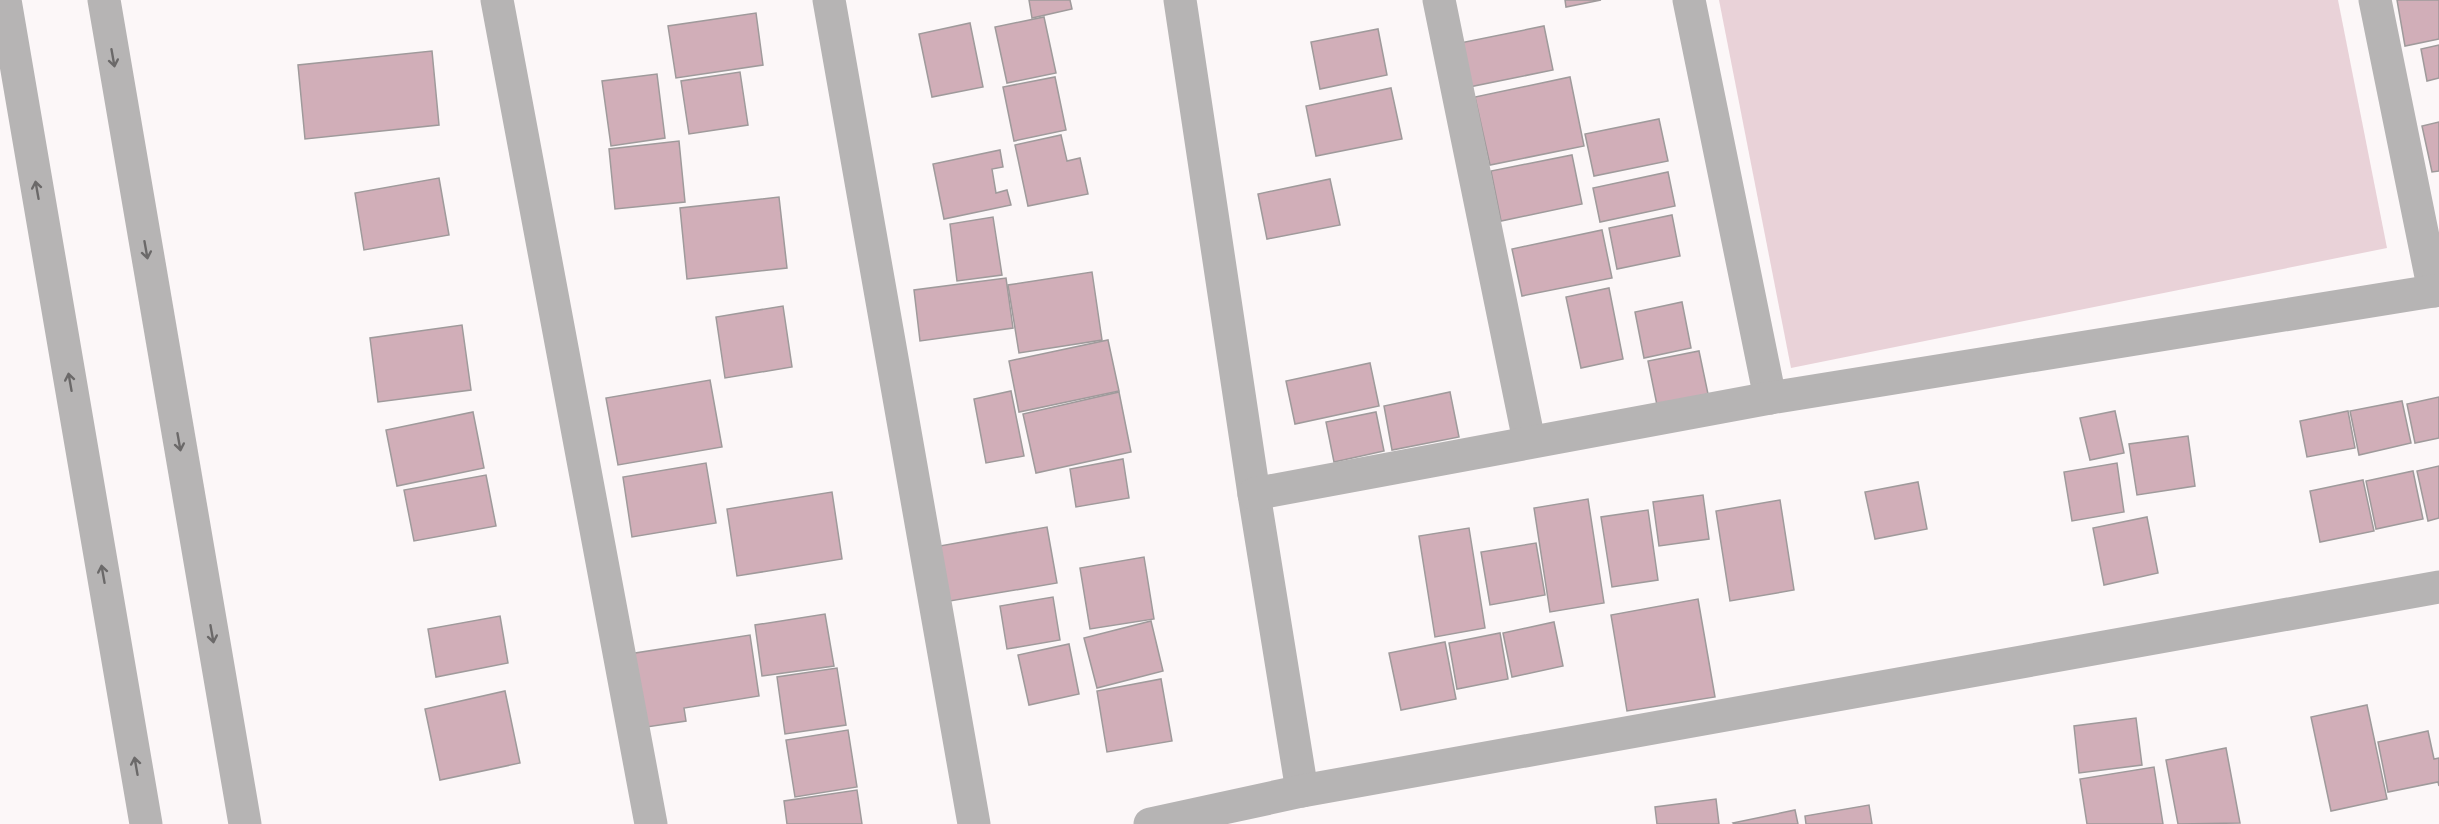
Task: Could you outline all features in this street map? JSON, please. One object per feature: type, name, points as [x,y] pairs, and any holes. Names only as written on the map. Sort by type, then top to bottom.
[{"type":"street","points":[[5,0],[146,824]]},
{"type":"street","points":[[104,0],[245,824]]},
{"type":"street","points":[[497,0],[651,824]]},
{"type":"street","points":[[829,0],[974,824]]},
{"type":"street","points":[[1180,0],[1254,494],[1302,791]]},
{"type":"street","points":[[1439,0],[1528,441]]},
{"type":"street","points":[[1689,0],[1770,398]]},
{"type":"street","points":[[1254,494],[1528,441],[1770,398],[2436,290],[2375,0]]},
{"type":"street","points":[[1150,824],[1302,791],[2439,587]]},
{"type":"shaded area","points":[[1719,0],[2338,0],[2387,248],[1791,368]]},
{"type":"building","points":[[1029,0],[1070,0],[1072,9],[1032,18]]},
{"type":"building","points":[[1565,0],[1601,0],[1566,7]]},
{"type":"building","points":[[2397,0],[2439,0],[2439,39],[2405,46]]},
{"type":"building","points":[[756,13],[763,65],[676,78],[668,26]]},
{"type":"building","points":[[1044,17],[1056,73],[1007,83],[995,27]]},
{"type":"building","points":[[970,23],[983,87],[932,97],[919,34]]},
{"type":"building","points":[[1544,26],[1553,70],[1469,87],[1460,43]]},
{"type":"building","points":[[1378,29],[1387,75],[1320,89],[1311,42]]},
{"type":"building","points":[[2439,45],[2439,78],[2427,81],[2421,49]]},
{"type":"building","points":[[432,51],[439,125],[305,139],[298,65]]},
{"type":"building","points":[[740,72],[748,125],[689,134],[681,81]]},
{"type":"building","points":[[657,74],[665,138],[611,146],[602,81]]},
{"type":"building","points":[[1055,77],[1066,130],[1014,141],[1003,87]]},
{"type":"building","points":[[1570,77],[1584,146],[1490,165],[1475,97]]},
{"type":"building","points":[[1391,88],[1402,139],[1316,156],[1306,106]]},
{"type":"building","points":[[1659,119],[1668,161],[1594,176],[1585,134]]},
{"type":"building","points":[[2439,122],[2439,171],[2432,172],[2422,126]]},
{"type":"building","points":[[1061,135],[1067,161],[1080,158],[1088,194],[1028,206],[1015,145]]},
{"type":"building","points":[[679,141],[685,202],[615,209],[609,149]]},
{"type":"building","points":[[1000,150],[1003,167],[992,169],[996,193],[1007,190],[1011,205],[944,219],[933,164]]},
{"type":"building","points":[[1572,155],[1582,204],[1501,221],[1491,171]]},
{"type":"building","points":[[1668,172],[1675,206],[1600,222],[1593,188]]},
{"type":"building","points":[[439,178],[449,235],[364,250],[355,193]]},
{"type":"building","points":[[1330,179],[1340,225],[1267,239],[1258,194]]},
{"type":"building","points":[[779,197],[787,268],[687,279],[680,208]]},
{"type":"building","points":[[1672,215],[1680,256],[1617,269],[1609,228]]},
{"type":"building","points":[[993,217],[1002,275],[957,281],[950,224]]},
{"type":"building","points":[[1602,230],[1612,278],[1522,296],[1512,249]]},
{"type":"building","points":[[1092,272],[1102,340],[1019,353],[1008,285]]},
{"type":"building","points":[[1006,278],[1013,328],[920,341],[914,290]]},
{"type":"building","points":[[1609,288],[1623,359],[1581,368],[1566,297]]},
{"type":"building","points":[[1682,302],[1691,348],[1644,358],[1635,312]]},
{"type":"building","points":[[783,306],[792,367],[725,378],[716,317]]},
{"type":"building","points":[[462,325],[471,390],[378,402],[370,338]]},
{"type":"building","points":[[1108,340],[1119,391],[1019,412],[1009,361]]},
{"type":"building","points":[[1699,351],[1708,394],[1657,405],[1648,361]]},
{"type":"building","points":[[1370,363],[1379,406],[1295,424],[1286,381]]},
{"type":"building","points":[[710,380],[722,447],[618,465],[606,398]]},
{"type":"building","points":[[1011,391],[1024,456],[986,463],[974,399]]},
{"type":"building","points":[[1119,392],[1131,452],[1036,473],[1023,414]]},
{"type":"building","points":[[1450,392],[1459,437],[1392,450],[1384,406]]},
{"type":"building","points":[[2439,397],[2439,438],[2415,443],[2407,404]]},
{"type":"building","points":[[2402,401],[2411,443],[2359,455],[2350,411]]},
{"type":"building","points":[[2115,411],[2124,453],[2090,460],[2080,418]]},
{"type":"building","points":[[2348,411],[2355,448],[2307,457],[2300,421]]},
{"type":"building","points":[[473,412],[484,468],[397,486],[386,430]]},
{"type":"building","points":[[1376,412],[1384,451],[1334,462],[1326,422]]},
{"type":"building","points":[[2188,436],[2195,486],[2137,495],[2129,444]]},
{"type":"building","points":[[1123,459],[1129,498],[1076,507],[1070,469]]},
{"type":"building","points":[[706,463],[716,523],[632,537],[623,477]]},
{"type":"building","points":[[2117,463],[2124,512],[2072,521],[2064,472]]},
{"type":"building","points":[[2439,466],[2439,518],[2428,521],[2417,471]]},
{"type":"building","points":[[2413,471],[2423,519],[2376,529],[2366,481]]},
{"type":"building","points":[[486,475],[496,526],[414,541],[404,490]]},
{"type":"building","points":[[2363,480],[2374,531],[2320,542],[2310,491]]},
{"type":"building","points":[[1918,482],[1927,529],[1875,539],[1865,492]]},
{"type":"building","points":[[832,492],[842,559],[737,576],[727,509]]},
{"type":"building","points":[[1703,495],[1709,539],[1659,546],[1653,502]]},
{"type":"building","points":[[1588,499],[1604,603],[1550,612],[1534,508]]},
{"type":"building","points":[[1780,500],[1794,590],[1730,601],[1716,511]]},
{"type":"building","points":[[1648,510],[1658,580],[1612,587],[1601,517]]},
{"type":"building","points":[[2147,517],[2158,573],[2104,585],[2093,528]]},
{"type":"building","points":[[1047,527],[1057,583],[944,602],[934,547]]},
{"type":"building","points":[[1469,528],[1485,628],[1435,637],[1419,536]]},
{"type":"building","points":[[1536,543],[1545,595],[1490,605],[1481,552]]},
{"type":"building","points":[[1144,557],[1154,619],[1090,629],[1080,568]]},
{"type":"building","points":[[1053,597],[1060,640],[1007,649],[1000,606]]},
{"type":"building","points":[[1698,599],[1715,697],[1627,711],[1611,615]]},
{"type":"building","points":[[825,614],[834,666],[762,676],[755,625]]},
{"type":"building","points":[[500,616],[508,663],[436,677],[428,629]]},
{"type":"building","points":[[1151,621],[1163,671],[1097,688],[1084,638]]},
{"type":"building","points":[[1554,622],[1563,666],[1512,677],[1503,633]]},
{"type":"building","points":[[1500,633],[1508,679],[1457,689],[1449,643]]},
{"type":"building","points":[[750,635],[759,696],[684,708],[686,721],[640,728],[629,654]]},
{"type":"building","points":[[1445,642],[1456,699],[1401,710],[1389,653]]},
{"type":"building","points":[[1069,644],[1079,694],[1029,705],[1018,655]]},
{"type":"building","points":[[837,668],[846,725],[785,734],[777,677]]},
{"type":"building","points":[[1161,679],[1172,741],[1107,752],[1097,691]]},
{"type":"building","points":[[505,691],[520,763],[440,780],[425,709]]},
{"type":"building","points":[[2367,705],[2387,799],[2331,811],[2311,717]]},
{"type":"building","points":[[2136,718],[2142,765],[2079,773],[2074,726]]},
{"type":"building","points":[[848,730],[857,787],[795,797],[786,740]]},
{"type":"building","points":[[2428,731],[2434,759],[2439,758],[2439,786],[2438,782],[2388,792],[2378,742]]},
{"type":"building","points":[[2226,748],[2240,823],[2178,824],[2166,760]]},
{"type":"building","points":[[2154,767],[2163,824],[2087,824],[2080,779]]},
{"type":"building","points":[[857,790],[862,824],[787,824],[784,801]]},
{"type":"building","points":[[1716,799],[1719,824],[1657,824],[1655,807]]},
{"type":"building","points":[[1869,805],[1872,824],[1806,824],[1805,816]]},
{"type":"building","points":[[1795,810],[1798,824],[1733,823]]}]
